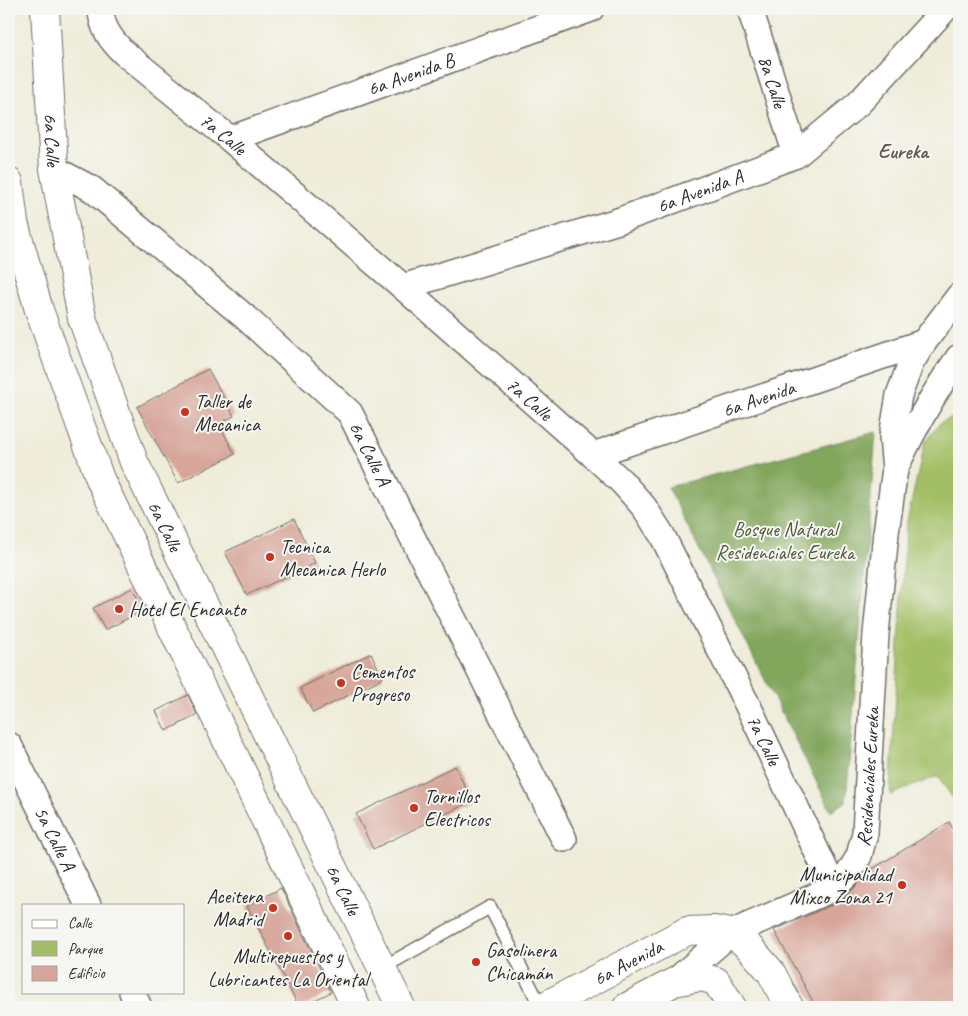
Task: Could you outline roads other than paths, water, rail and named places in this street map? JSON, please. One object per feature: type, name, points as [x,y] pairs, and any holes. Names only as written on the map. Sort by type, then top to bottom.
[{"type":"street","name":"6a Calle","points":[[45,9],[54,169],[82,318],[134,462],[402,1007]]},
{"type":"street","name":"7a Calle","points":[[101,9],[101,17],[106,30],[113,42],[124,53],[230,139],[403,287],[593,455],[622,482],[644,507],[662,535],[752,714],[834,888]]},
{"type":"street","name":"6a Avenida B","points":[[230,139],[591,9]]},
{"type":"street","name":"8a Calle","points":[[750,9],[796,155]]},
{"type":"street","name":"6a Avenida A","points":[[403,287],[618,221],[796,155],[858,104],[945,9]]},
{"type":"street","name":"6a Calle A","points":[[54,169],[92,189],[245,317],[350,413],[564,839]]},
{"type":"street","name":"6a Calle","points":[[9,182],[11,224],[39,310],[100,479],[356,1007]]},
{"type":"street","points":[[895,469],[892,437],[899,395],[911,364],[924,342],[959,296]]},
{"type":"street","name":"6a Avenida","points":[[593,455],[924,342]]},
{"type":"street","points":[[895,469],[908,442],[955,374]]},
{"type":"street","name":"Residenciales Eureka","points":[[687,980],[731,933],[834,888],[849,873],[859,856],[865,833],[880,586],[895,469]]},
{"type":"street","name":"5a Calle A","points":[[9,745],[88,904]]},
{"type":"street","name":"6a Avenida","points":[[542,1007],[688,932],[714,930],[731,933]]},
{"type":"street","points":[[731,933],[749,947],[770,972],[789,1007]]},
{"type":"street","name":"6a Avenida","points":[[627,1007],[687,980]]},
{"type":"street","points":[[687,980],[716,981],[732,1007]]},
{"type":"street","points":[[133,994],[139,1007]]},
{"type":"lane","points":[[382,968],[490,907],[542,1007]]},
{"type":"place","name":"Taller de Mecanica","points":[[185,412]]},
{"type":"place","name":"Tecnica Mecanica Herlo","points":[[270,557]]},
{"type":"place","name":"Hotel El Encanto","points":[[119,609]]},
{"type":"place","name":"Cementos Progreso","points":[[341,683]]},
{"type":"place","name":"Tornillos Electricos","points":[[414,808]]},
{"type":"place","name":"Municipalidad Mixco Zona 21","points":[[902,885]]},
{"type":"place","name":"Aceitera Madrid","points":[[273,908]]},
{"type":"place","name":"Multirepuestos y Lubricantes La Oriental","points":[[288,936]]},
{"type":"place","name":"Gasolinera Chicamán","points":[[476,962]]},
{"type":"district","name":"Eureka","points":[[903,151]]},
{"type":"park label","name":"Bosque Natural Residenciales Eureka","points":[[785,540]]}]
